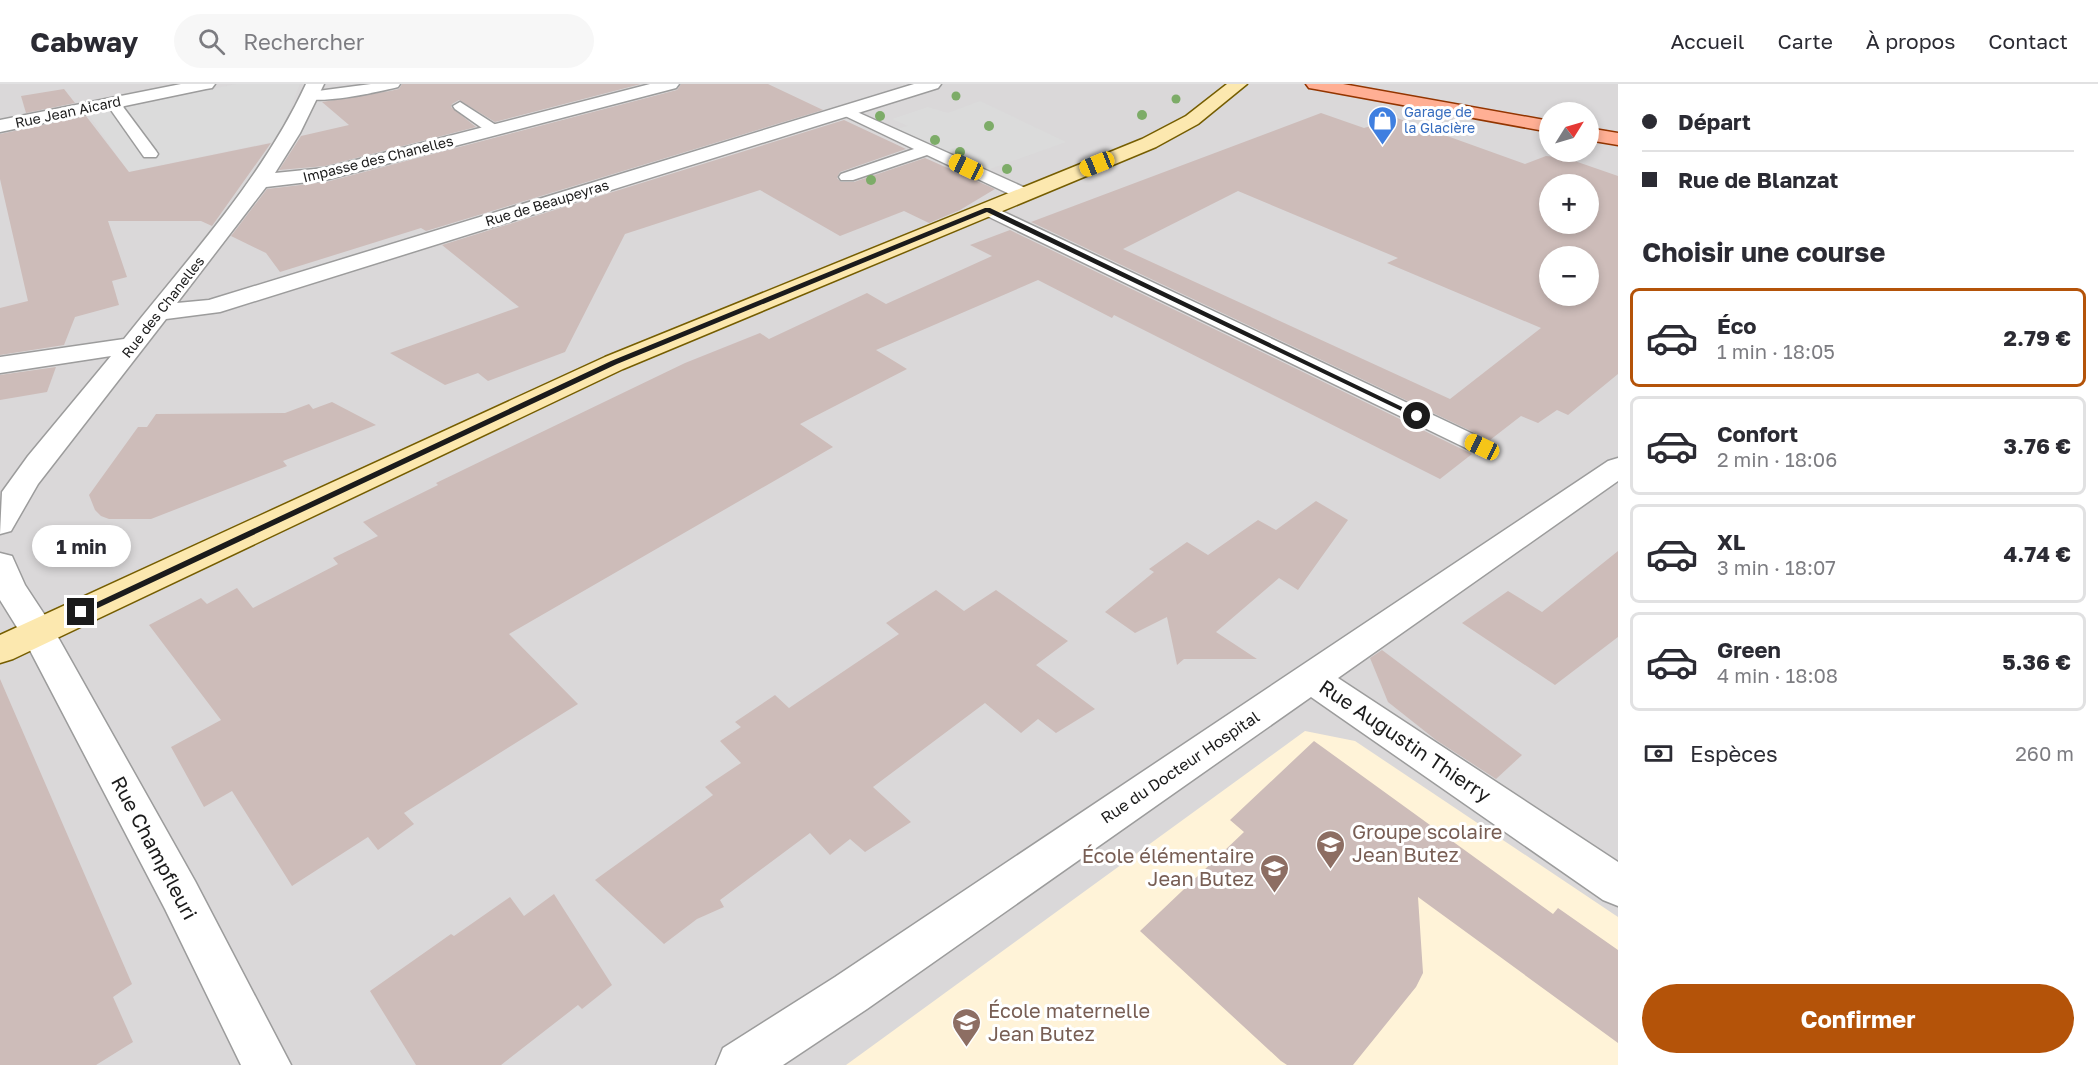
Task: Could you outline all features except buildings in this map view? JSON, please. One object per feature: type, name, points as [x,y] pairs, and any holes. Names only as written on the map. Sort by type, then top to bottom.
[{"type":"main road","points":[[1315,84],[1539,117]]},
{"type":"main road","points":[[1398,84],[1539,116]]},
{"type":"main road","points":[[1599,119],[1618,122]]},
{"type":"main road","points":[[1599,136],[1618,139]]},
{"type":"street","name":"Rue Jean Aicard","points":[[0,126],[206,84]]},
{"type":"street","name":"Impasse des Chanelles","points":[[261,181],[325,174],[670,84]]},
{"type":"street","name":"Rue de Beaupeyras","points":[[160,312],[211,307],[932,84]]},
{"type":"street","points":[[0,650],[624,358],[1174,131],[1238,84]]},
{"type":"street","name":"Rue des Chanelles","points":[[0,524],[8,504],[261,181],[298,125],[313,90]]},
{"type":"street","points":[[0,365],[134,345]]},
{"type":"street","name":"Rue du Docteur Hospital","points":[[740,1065],[861,986],[1618,467]]},
{"type":"street","points":[[0,564],[9,587],[38,632]]},
{"type":"street","name":"Rue Champfleuri","points":[[38,632],[180,895],[267,1065]]},
{"type":"street","name":"Rue Augustin Thierry","points":[[1310,678],[1618,885]]},
{"type":"lane","points":[[313,90],[351,92],[393,84]]},
{"type":"lane","points":[[113,103],[150,154]]},
{"type":"lane","points":[[460,106],[494,130]]},
{"type":"lane","points":[[846,111],[1024,194]]},
{"type":"lane","points":[[847,177],[927,149]]},
{"type":"lane","points":[[987,210],[1482,447]]},
{"type":"shaded area","points":[[0,84],[1618,84],[1618,1065],[0,1065]]},
{"type":"shaded area","points":[[236,84],[300,84],[277,141],[128,172],[89,115]]},
{"type":"shaded area","points":[[980,101],[1066,142],[987,170],[896,129],[908,126],[892,119],[928,107],[948,113]]},
{"type":"shaded area","name":"Groupe scolaire Jean Butez","points":[[1305,731],[1355,741],[1618,917],[1618,1065],[846,1065]]},
{"type":"place","name":"Garage de la Glacière","points":[[1383,146]]},
{"type":"place","name":"Groupe scolaire Jean Butez","points":[[1331,870]]},
{"type":"place","name":"École élémentaire Jean Butez","points":[[1275,894]]},
{"type":"place","name":"École maternelle Jean Butez","points":[[967,1048]]},
{"type":"route","points":[[81,612],[614,363],[987,210],[1417,416]]}]
